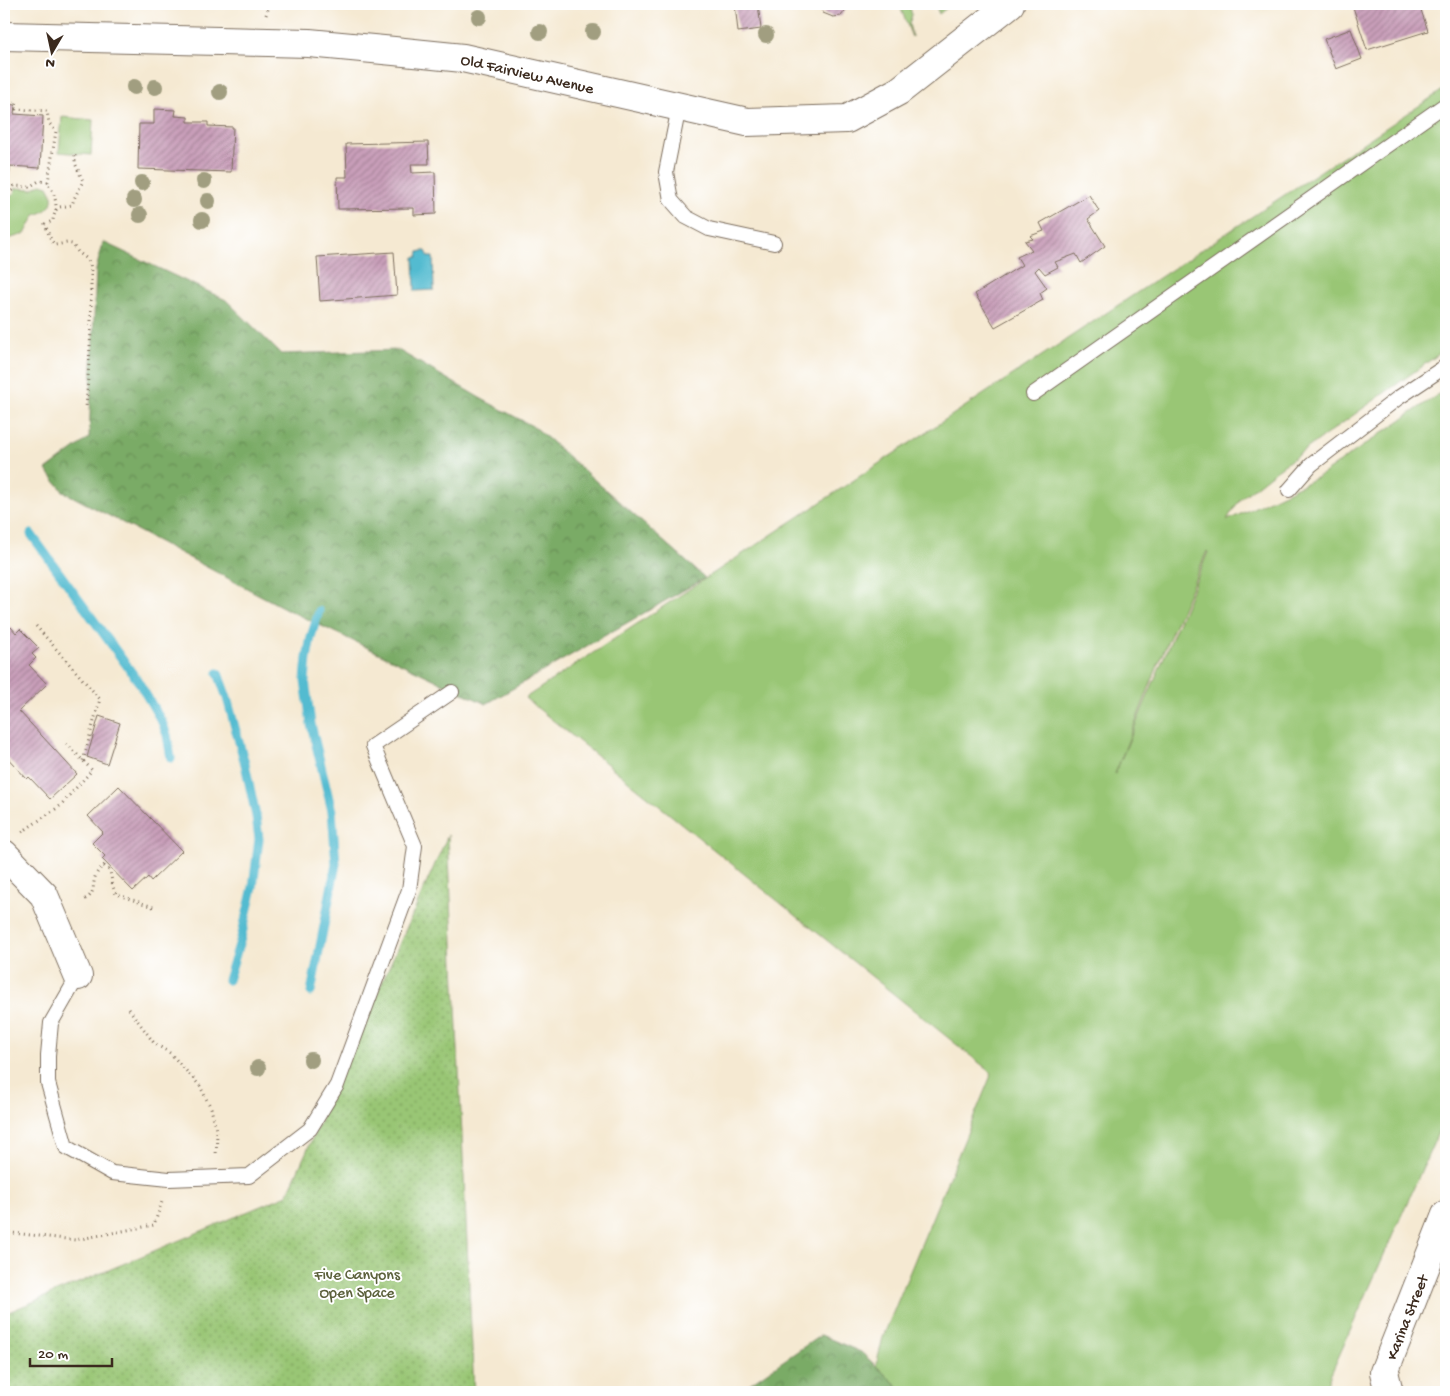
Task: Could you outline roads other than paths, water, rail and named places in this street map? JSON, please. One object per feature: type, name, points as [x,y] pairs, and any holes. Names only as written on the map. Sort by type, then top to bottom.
[{"type":"street","name":"Old Fairview Avenue","points":[[4,36],[310,43],[453,57],[747,122],[847,119],[899,91],[1010,4]]},
{"type":"street","points":[[4,854],[44,895],[78,976]]},
{"type":"street","name":"Karina Street","points":[[1389,1392],[1384,1372],[1446,1215]]},
{"type":"lane","points":[[1033,394],[1446,104]]},
{"type":"lane","points":[[679,107],[666,172],[671,200],[686,217],[709,229],[774,244]]},
{"type":"lane","points":[[1289,490],[1311,465],[1398,398],[1446,366]]},
{"type":"lane","points":[[78,976],[51,1023],[48,1055],[48,1083],[66,1147],[112,1173],[170,1179],[249,1176],[310,1129],[338,1085],[409,890],[415,846],[373,746],[452,692]]},
{"type":"water","points":[[426,251],[429,257],[433,257],[434,290],[415,291],[414,257],[418,257],[419,252]]},
{"type":"waterway","points":[[31,534],[138,681],[162,722],[167,735],[171,758]]},
{"type":"waterway","points":[[311,992],[336,864],[332,811],[311,724],[305,680],[311,637],[319,611]]},
{"type":"waterway","points":[[218,673],[227,698],[245,764],[259,839],[253,887],[241,938],[228,980]]},
{"type":"park label","name":"Five Canyons Open Space","points":[[357,1282]]}]
